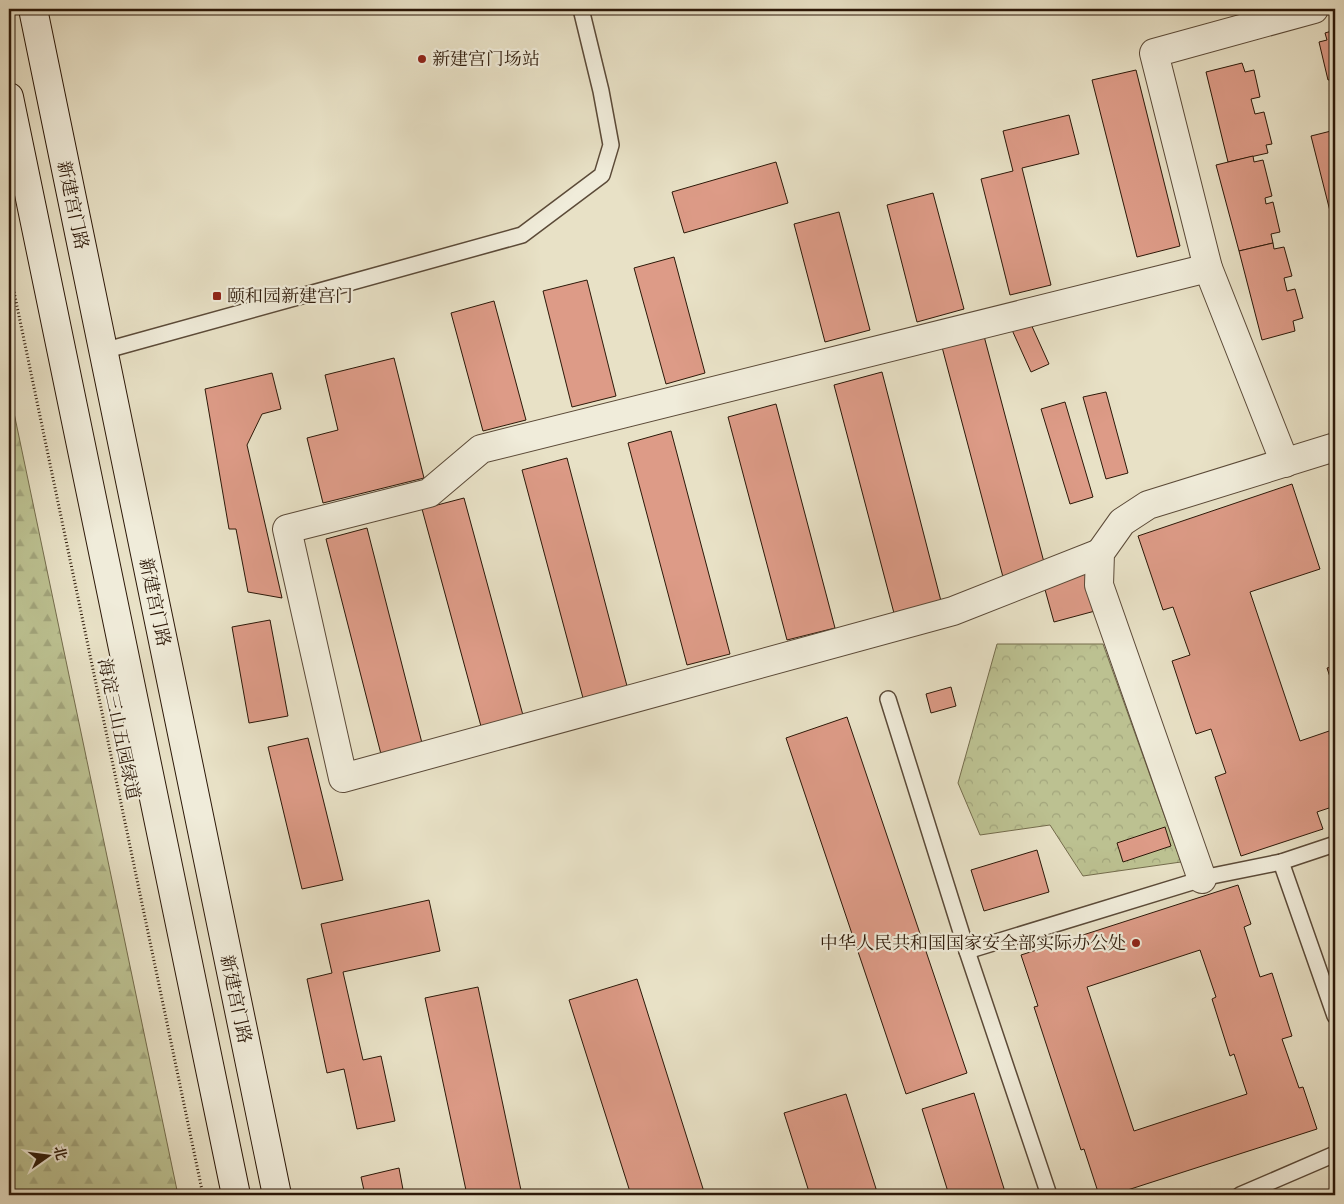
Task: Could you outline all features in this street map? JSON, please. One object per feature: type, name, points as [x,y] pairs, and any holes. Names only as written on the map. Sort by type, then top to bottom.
[{"type":"street","name":"新建宫门路","points":[[33,9],[277,1195]]},
{"type":"street","points":[[1285,463],[1208,268],[1154,53],[1314,9]]},
{"type":"street","points":[[9,97],[236,1195]]},
{"type":"street","points":[[1208,268],[481,449],[429,493],[287,529],[343,778],[953,611],[1100,552],[1122,522],[1148,505],[1335,447]]},
{"type":"street","points":[[1100,552],[1099,585],[1202,879]]},
{"type":"lane","points":[[103,351],[522,235],[602,175],[611,145],[601,91],[581,9]]},
{"type":"lane","points":[[888,699],[967,951],[1049,1195]]},
{"type":"lane","points":[[967,951],[1202,879],[1245,868],[1281,862],[1335,844]]},
{"type":"lane","points":[[1281,862],[1335,1016]]},
{"type":"lane","points":[[1240,1195],[1335,1154]]},
{"type":"path","name":"海淀三山五园绿道","points":[[9,268],[203,1195]]},
{"type":"green space","points":[[9,389],[178,1195],[14,1195],[9,1167]]},
{"type":"green space","points":[[997,644],[1103,644],[1181,862],[1083,876],[1050,825],[980,835],[958,783]]},
{"type":"building","points":[[1335,30],[1335,79],[1328,80],[1319,42],[1327,40],[1325,33]]},
{"type":"building","points":[[1242,63],[1245,72],[1254,70],[1260,97],[1251,99],[1255,114],[1264,112],[1272,144],[1266,145],[1268,153],[1228,162],[1206,72]]},
{"type":"building","points":[[1136,70],[1180,246],[1137,257],[1092,80]]},
{"type":"building","points":[[1069,115],[1079,154],[1022,168],[1051,285],[1010,295],[981,179],[1013,171],[1003,131]]},
{"type":"building","points":[[1335,130],[1335,223],[1333,223],[1311,136]]},
{"type":"building","points":[[1253,156],[1254,162],[1263,160],[1272,196],[1265,198],[1266,204],[1273,202],[1280,232],[1271,234],[1273,243],[1239,251],[1216,165]]},
{"type":"building","points":[[776,162],[788,203],[684,233],[672,192]]},
{"type":"building","points":[[933,193],[964,309],[917,322],[887,205]]},
{"type":"building","points":[[839,212],[870,330],[825,342],[794,224]]},
{"type":"building","points":[[1273,243],[1274,249],[1284,247],[1292,276],[1284,278],[1287,291],[1295,289],[1303,318],[1293,321],[1295,331],[1262,340],[1239,251]]},
{"type":"building","points":[[674,257],[705,373],[666,384],[634,268]]},
{"type":"building","points":[[587,280],[616,396],[572,407],[543,291]]},
{"type":"building","points":[[494,301],[526,420],[483,431],[451,313]]},
{"type":"building","points":[[1030,322],[1049,364],[1031,372],[1012,330]]},
{"type":"building","points":[[984,336],[1045,566],[1003,577],[942,347]]},
{"type":"building","points":[[394,358],[424,478],[323,503],[307,438],[338,430],[325,375]]},
{"type":"building","points":[[882,372],[942,605],[895,617],[834,385]]},
{"type":"building","points":[[272,373],[281,409],[262,414],[247,445],[282,598],[248,592],[236,529],[229,529],[205,389]]},
{"type":"building","points":[[1106,392],[1128,473],[1106,479],[1083,397]]},
{"type":"building","points":[[1065,402],[1093,497],[1070,504],[1041,409]]},
{"type":"building","points":[[776,404],[835,628],[787,640],[728,417]]},
{"type":"building","points":[[671,431],[730,654],[687,665],[628,443]]},
{"type":"building","points":[[567,458],[627,686],[583,698],[522,470]]},
{"type":"building","points":[[1292,484],[1320,569],[1250,592],[1300,741],[1335,729],[1335,806],[1317,812],[1323,829],[1241,856],[1215,777],[1226,773],[1211,729],[1196,734],[1172,661],[1190,655],[1173,607],[1163,610],[1138,536]]},
{"type":"building","points":[[464,498],[524,719],[482,730],[422,509]]},
{"type":"building","points":[[367,528],[423,747],[382,758],[326,539]]},
{"type":"building","points":[[1085,574],[1095,611],[1054,622],[1044,586]]},
{"type":"building","points":[[270,620],[288,716],[249,723],[232,627]]},
{"type":"building","points":[[1335,666],[1335,692],[1327,668]]},
{"type":"building","points":[[951,687],[956,706],[931,713],[926,694]]},
{"type":"building","points":[[847,717],[967,1073],[906,1094],[786,738]]},
{"type":"building","points":[[308,738],[343,880],[302,889],[268,747]]},
{"type":"building","points":[[1165,827],[1171,846],[1123,862],[1117,843]]},
{"type":"building","points":[[1037,850],[1049,892],[984,911],[971,870]]},
{"type":"building","points":[[1238,885],[1251,924],[1244,927],[1260,977],[1272,973],[1292,1036],[1282,1039],[1299,1088],[1303,1087],[1317,1129],[1112,1195],[1099,1195],[1084,1149],[1081,1150],[1034,1007],[1038,1006],[1021,955]],"holes":[[[1200,950],[1216,997],[1212,999],[1230,1056],[1234,1054],[1247,1094],[1134,1131],[1087,987]]]},
{"type":"building","points":[[429,900],[440,951],[343,972],[363,1060],[381,1056],[395,1121],[357,1129],[344,1069],[327,1073],[307,979],[332,973],[321,924]]},
{"type":"building","points":[[637,979],[705,1195],[631,1195],[569,1000]]},
{"type":"building","points":[[478,987],[522,1195],[467,1195],[425,998]]},
{"type":"building","points":[[974,1093],[1006,1195],[949,1195],[922,1109]]},
{"type":"building","points":[[846,1094],[878,1195],[810,1195],[784,1113]]},
{"type":"building","points":[[399,1168],[404,1195],[365,1195],[361,1177]]},
{"type":"place","name":"新建宫门场站","points":[[422,59]]},
{"type":"place","name":"颐和园新建宫门","points":[[217,296]]},
{"type":"place","name":"中华人民共和国国家安全部实际办公处","points":[[1136,943]]}]
